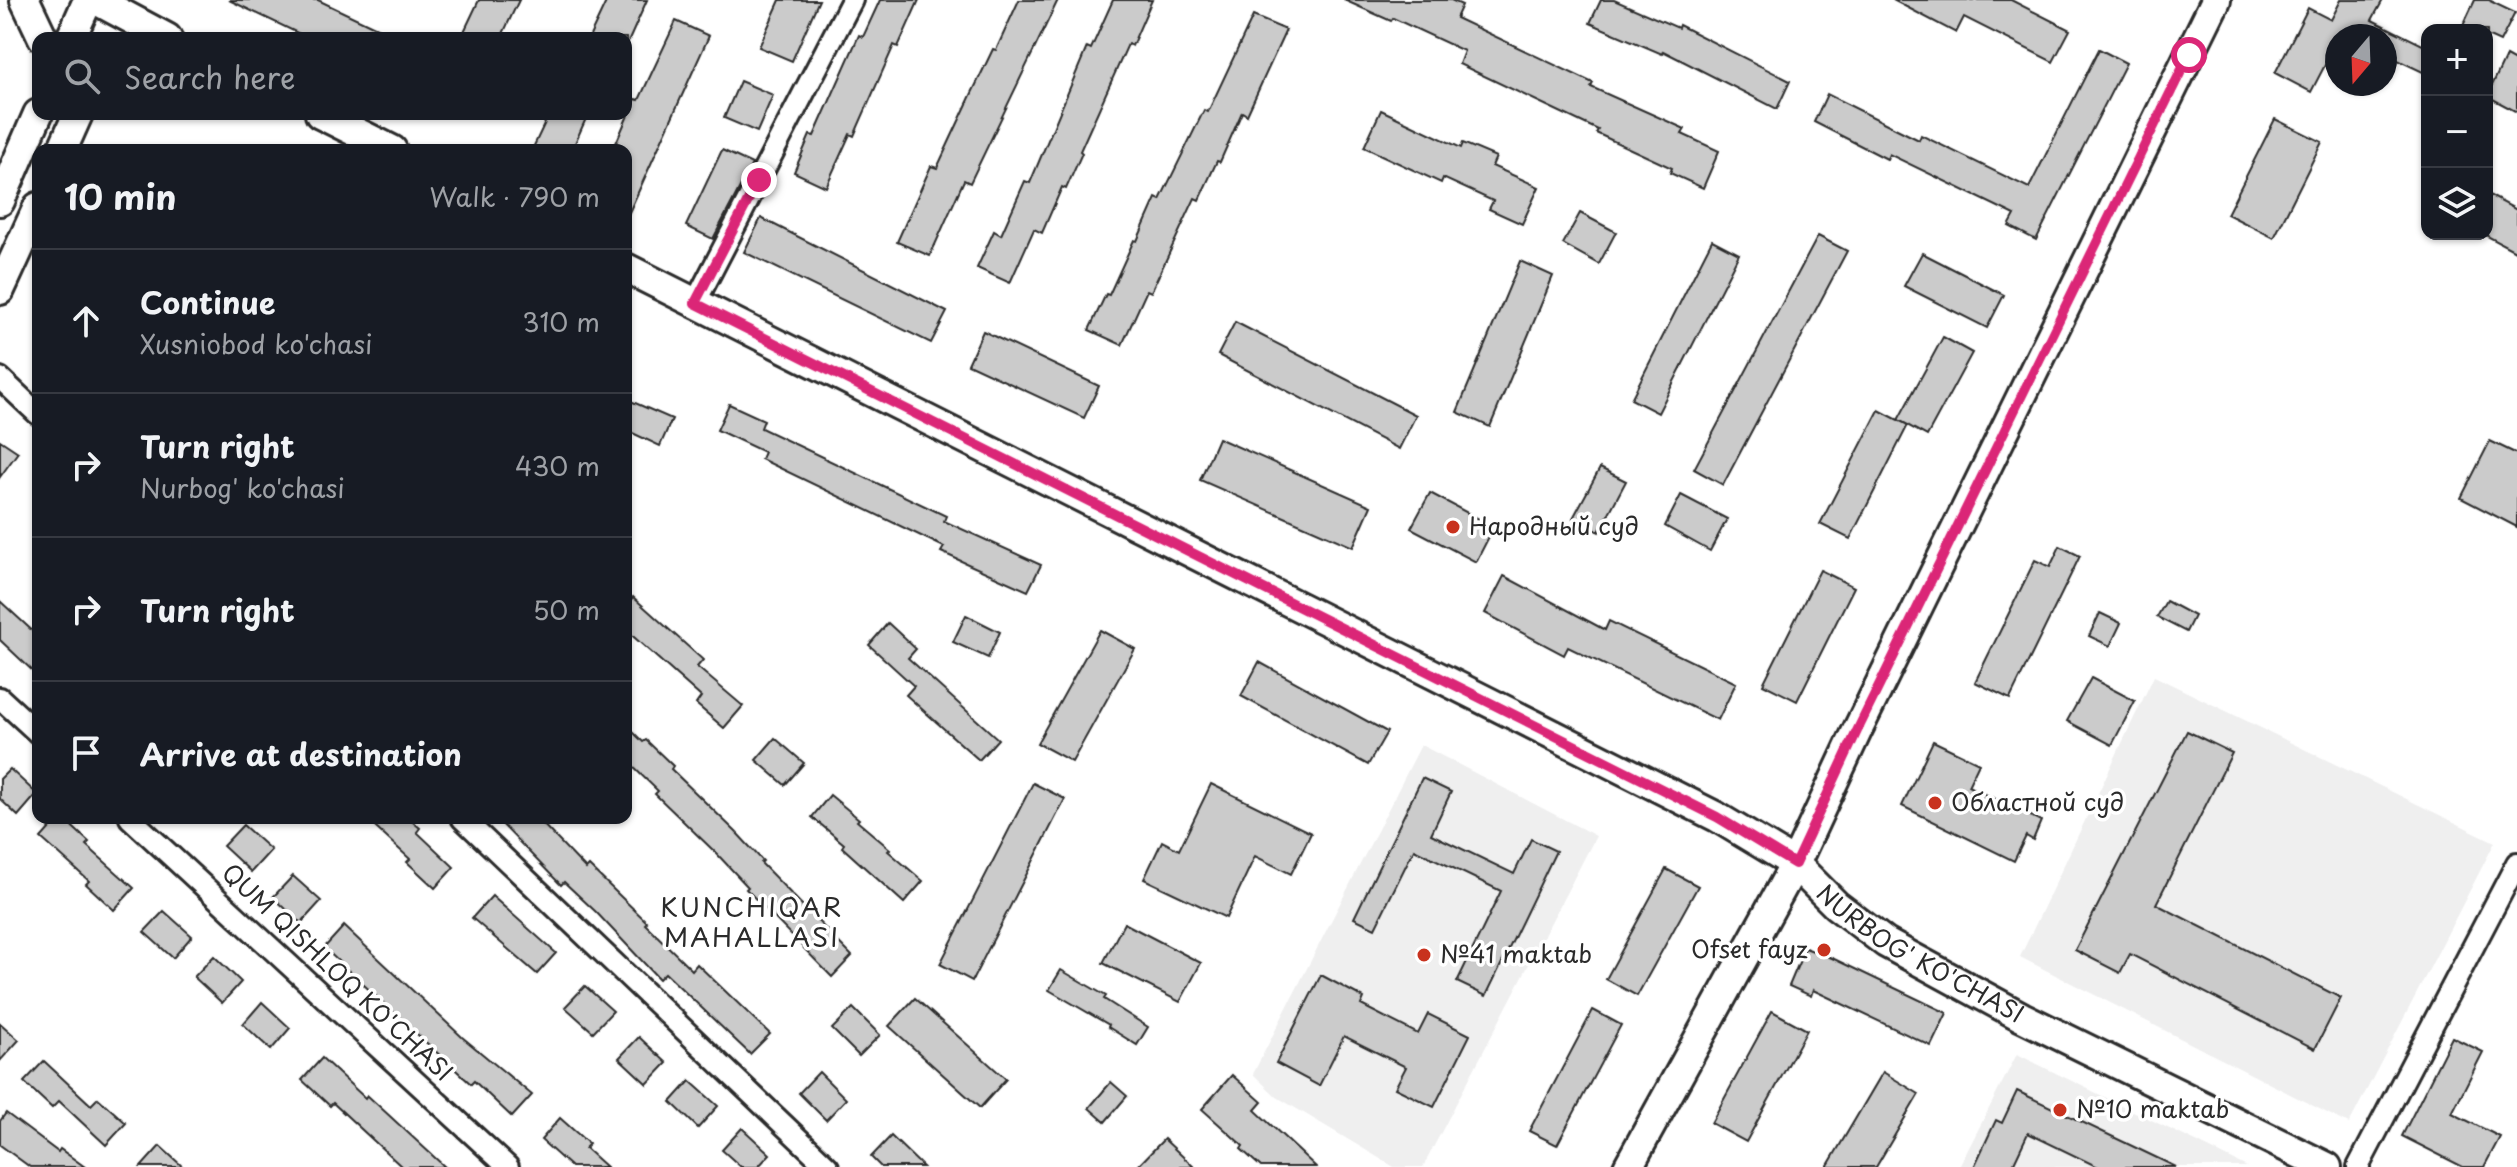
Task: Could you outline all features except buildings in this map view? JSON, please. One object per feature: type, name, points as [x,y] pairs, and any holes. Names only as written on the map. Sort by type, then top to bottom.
[{"type":"street","points":[[25,0],[40,32]]},
{"type":"street","points":[[74,32],[88,0]]},
{"type":"street","points":[[96,0],[122,18],[154,32]]},
{"type":"street","points":[[695,303],[852,0]]},
{"type":"street","points":[[1628,1167],[1795,864],[2216,0]]},
{"type":"street","points":[[0,201],[35,120]]},
{"type":"street","points":[[332,120],[380,144]]},
{"type":"street","points":[[0,290],[32,220]]},
{"type":"street","name":"NURBOG' KO'CHASI","points":[[632,271],[1717,817],[1795,864],[1836,905],[1886,943],[2022,1017],[2327,1167]]},
{"type":"street","points":[[0,378],[32,408]]},
{"type":"street","points":[[0,698],[32,727]]},
{"type":"street","name":"QUM QISHLOQ KO'CHASI","points":[[136,824],[508,1167]]},
{"type":"street","points":[[468,824],[828,1167]]},
{"type":"street","points":[[2358,1167],[2517,863]]},
{"type":"shaded area","points":[[2154,676],[2495,842],[2349,1124],[2020,957]]},
{"type":"shaded area","name":"№41 maktab","points":[[1421,745],[1596,836],[1423,1167],[1394,1167],[1277,1097],[1253,1074]]},
{"type":"shaded area","name":"№10 maktab","points":[[2017,1054],[2247,1167],[1959,1167]]},
{"type":"place","name":"Народный суд","points":[[1453,527]]},
{"type":"place","name":"Областной суд","points":[[1935,803]]},
{"type":"place","name":"Ofset fayz","points":[[1824,950]]},
{"type":"place","name":"№41 maktab","points":[[1424,955]]},
{"type":"place","name":"№10 maktab","points":[[2060,1110]]},
{"type":"district","name":"KUNCHIQAR MAHALLASI","points":[[752,923]]},
{"type":"route","points":[[759,180],[695,303],[1717,817],[1795,864],[1857,731],[2189,55]]}]
